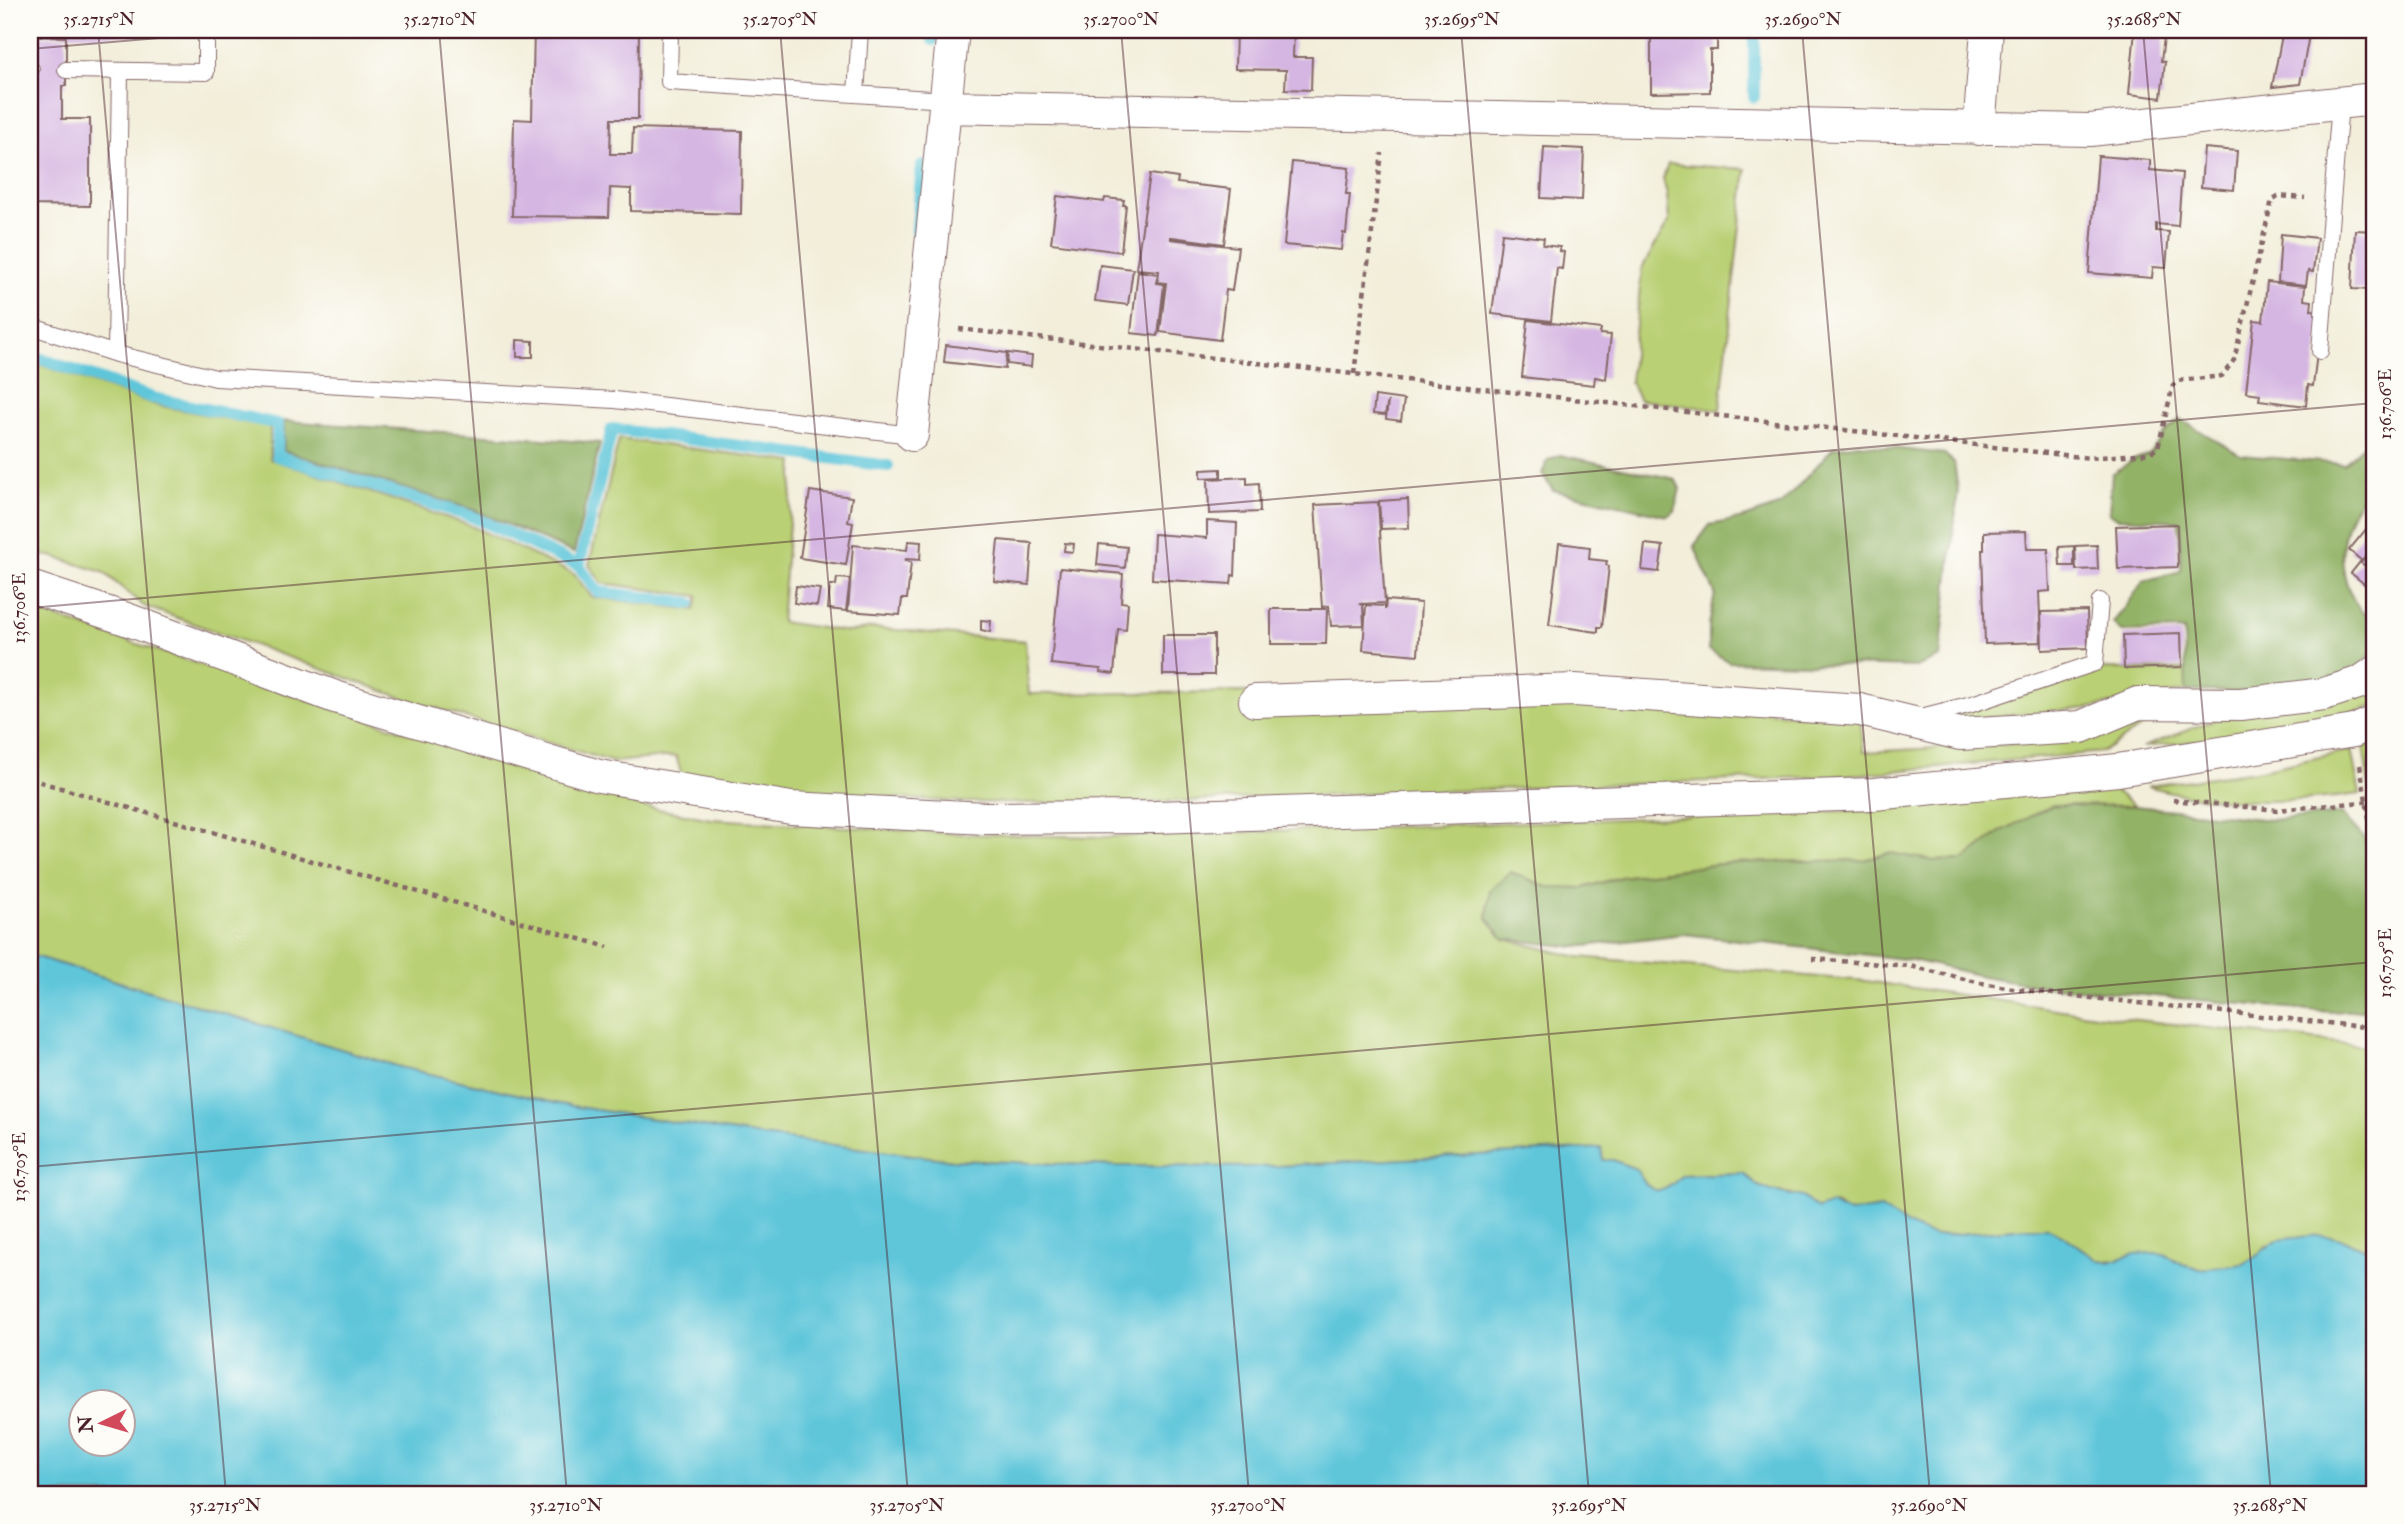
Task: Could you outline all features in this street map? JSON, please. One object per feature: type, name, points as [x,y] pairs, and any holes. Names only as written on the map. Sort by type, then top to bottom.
[{"type":"street","points":[[912,435],[953,30]]},
{"type":"street","points":[[1979,129],[1987,30]]},
{"type":"street","points":[[946,103],[1387,116],[2090,130],[2374,99]]},
{"type":"street","points":[[30,563],[129,620]]},
{"type":"street","points":[[30,587],[129,620],[335,697],[599,776],[697,794],[805,809],[986,818],[1155,817],[1874,794],[2118,770],[2364,727]]},
{"type":"street","points":[[1255,701],[1575,690],[1860,710],[1960,734],[2081,727],[2138,703],[2241,704],[2324,694],[2361,682],[2374,673]]},
{"type":"lane","points":[[65,70],[206,72],[206,30]]},
{"type":"lane","points":[[670,30],[669,82],[856,94],[946,103]]},
{"type":"lane","points":[[856,94],[860,30]]},
{"type":"lane","points":[[116,354],[120,71]]},
{"type":"lane","points":[[2320,351],[2340,103]]},
{"type":"lane","points":[[30,326],[116,354],[216,378],[615,400],[912,435]]},
{"type":"lane","points":[[1904,720],[1972,704],[2095,663],[2099,601]]},
{"type":"path","points":[[1354,374],[1387,116]]},
{"type":"path","points":[[923,325],[2090,458],[2148,453],[2158,448],[2173,385],[2178,381],[2222,376],[2234,359],[2272,200],[2278,196],[2332,200]]},
{"type":"path","points":[[2364,727],[2374,847]]},
{"type":"path","points":[[30,779],[608,947]]},
{"type":"path","points":[[1812,959],[1910,966],[1981,983],[2045,993],[2374,1028]]},
{"type":"green space","points":[[1668,164],[1746,169],[1720,410],[1640,400],[1630,382],[1642,268],[1669,221],[1663,179]]},
{"type":"green space","points":[[30,361],[156,405],[270,427],[270,459],[469,525],[574,574],[592,597],[695,610],[698,596],[602,583],[589,565],[619,439],[794,462],[781,622],[849,632],[873,628],[1025,641],[1029,694],[1247,692],[1576,698],[1860,719],[1864,752],[2085,740],[2134,713],[2189,710],[2144,725],[2103,752],[1839,776],[1100,804],[963,802],[808,793],[682,776],[676,756],[613,762],[406,699],[144,606],[103,572],[51,556],[30,554]]},
{"type":"green space","points":[[2180,419],[2241,455],[2344,464],[2363,446],[2374,449],[2374,487],[2353,512],[2343,543],[2345,576],[2350,592],[2359,609],[2374,621],[2374,651],[2354,672],[2270,692],[2186,691],[2184,630],[2121,632],[2113,622],[2143,581],[2181,571],[2179,521],[2117,518],[2109,512],[2112,474],[2133,460],[2150,454],[2165,433]]},
{"type":"green space","points":[[284,421],[600,443],[574,553],[474,510],[284,451]]},
{"type":"green space","points":[[1859,444],[1944,454],[1954,462],[1958,490],[1940,657],[1916,667],[1729,662],[1709,650],[1709,625],[1715,593],[1694,546],[1710,525],[1744,518],[1781,505],[1833,448]]},
{"type":"green space","points":[[1560,455],[1675,479],[1680,488],[1675,511],[1667,516],[1553,490],[1542,474],[1548,460]]},
{"type":"green space","points":[[30,609],[566,784],[642,806],[711,819],[965,834],[1105,837],[1874,810],[2107,785],[2135,806],[2053,805],[2000,832],[1964,860],[1935,861],[1890,853],[1864,860],[1728,863],[1621,877],[1583,888],[1547,887],[1511,872],[1487,918],[1504,939],[1579,957],[1866,981],[2102,1016],[2374,1047],[2374,1252],[2342,1239],[2266,1246],[2244,1264],[2200,1269],[2186,1266],[2164,1254],[2134,1254],[2120,1260],[2099,1261],[2064,1236],[2047,1228],[1936,1236],[1907,1225],[1881,1208],[1850,1213],[1835,1204],[1818,1209],[1792,1194],[1771,1191],[1756,1185],[1743,1173],[1682,1175],[1662,1190],[1651,1189],[1636,1169],[1613,1160],[1603,1160],[1601,1148],[1261,1167],[1117,1166],[952,1160],[754,1135],[559,1104],[400,1067],[30,955]]},
{"type":"green space","points":[[2104,669],[2186,670],[2186,691],[2089,708],[1966,719],[1957,713]]},
{"type":"green space","points":[[2374,689],[2374,706],[2317,723],[2231,737],[2143,747],[2214,720]]},
{"type":"green space","points":[[2374,743],[2374,788],[2370,790],[2363,746]]},
{"type":"green space","points":[[2351,750],[2360,794],[2281,801],[2226,800],[2148,786],[2262,770]]},
{"type":"green space","points":[[2053,805],[2135,806],[2271,820],[2342,814],[2365,839],[2374,897],[2374,1009],[2331,1012],[2043,986],[1912,960],[1684,934],[1576,947],[1504,939],[1487,918],[1490,890],[1511,872],[1547,887],[1583,888],[1621,877],[1728,863],[1864,860],[1890,853],[1935,861],[1964,860],[2000,832]]},
{"type":"water","points":[[30,955],[400,1067],[559,1104],[754,1135],[952,1160],[1117,1166],[1261,1167],[1601,1148],[1603,1160],[1613,1160],[1636,1169],[1651,1189],[1662,1190],[1682,1175],[1743,1173],[1756,1185],[1802,1197],[1818,1209],[1831,1204],[1850,1213],[1881,1208],[1907,1225],[1936,1236],[2047,1228],[2064,1236],[2099,1261],[2109,1262],[2134,1254],[2157,1253],[2200,1269],[2244,1264],[2277,1240],[2319,1235],[2342,1239],[2374,1252],[2374,1494],[30,1494]]},
{"type":"building","points":[[30,30],[140,30],[140,36],[30,34]]},
{"type":"building","points":[[534,30],[639,30],[638,119],[611,119],[610,154],[632,154],[633,128],[742,131],[741,214],[631,211],[631,189],[610,188],[609,217],[512,216],[514,119],[532,120]]},
{"type":"building","points":[[1236,30],[1294,30],[1293,57],[1312,57],[1311,90],[1285,89],[1286,70],[1235,69]]},
{"type":"building","points":[[1651,30],[1717,30],[1717,50],[1710,50],[1710,92],[1651,93]]},
{"type":"building","points":[[2135,30],[2165,30],[2161,61],[2165,62],[2161,98],[2129,94]]},
{"type":"building","points":[[2283,30],[2310,30],[2300,84],[2272,87]]},
{"type":"building","points":[[31,36],[66,37],[66,86],[62,86],[62,119],[90,119],[90,206],[30,205],[30,118],[36,118],[36,85],[30,85]]},
{"type":"building","points":[[1544,147],[1584,149],[1582,200],[1541,198]]},
{"type":"building","points":[[2204,148],[2237,151],[2234,190],[2201,187]]},
{"type":"building","points":[[2098,156],[2150,160],[2150,170],[2182,173],[2178,226],[2156,224],[2156,231],[2169,232],[2166,268],[2153,267],[2152,278],[2089,273]]},
{"type":"building","points":[[1292,162],[1349,168],[1346,194],[1350,194],[1346,234],[1343,233],[1341,250],[1284,245]]},
{"type":"building","points":[[1150,174],[1178,178],[1177,183],[1231,189],[1224,244],[1171,237],[1238,247],[1232,291],[1226,290],[1220,340],[1160,332],[1166,283],[1158,282],[1159,271],[1136,269]]},
{"type":"building","points":[[1057,196],[1104,202],[1105,198],[1124,200],[1123,205],[1126,205],[1121,252],[1051,243]]},
{"type":"building","points":[[2355,230],[2374,231],[2374,290],[2352,289]]},
{"type":"building","points":[[1502,233],[1544,238],[1543,245],[1560,247],[1559,251],[1564,252],[1562,269],[1557,268],[1551,321],[1492,314]]},
{"type":"building","points":[[2281,234],[2317,238],[2313,272],[2308,271],[2306,285],[2278,282]]},
{"type":"building","points":[[1100,265],[1133,269],[1128,305],[1095,301]]},
{"type":"building","points":[[1138,271],[1158,274],[1156,283],[1164,284],[1158,336],[1131,333]]},
{"type":"building","points":[[2267,282],[2305,286],[2304,300],[2312,301],[2311,310],[2322,311],[2313,386],[2308,385],[2306,406],[2259,400],[2260,394],[2246,392],[2254,320],[2263,321]]},
{"type":"building","points":[[1528,320],[1601,329],[1600,334],[1611,335],[1606,379],[1595,377],[1594,385],[1522,377]]},
{"type":"building","points":[[517,340],[533,341],[533,357],[517,357]]},
{"type":"building","points":[[946,345],[1007,353],[1005,369],[944,362]]},
{"type":"building","points":[[1008,353],[1032,356],[1031,367],[1007,364]]},
{"type":"building","points":[[1375,396],[1404,400],[1401,421],[1386,419],[1388,401],[1385,415],[1373,414]]},
{"type":"building","points":[[1221,469],[1221,477],[1201,478],[1201,470]]},
{"type":"building","points":[[1247,477],[1247,484],[1259,483],[1260,512],[1209,514],[1208,479]]},
{"type":"building","points":[[810,491],[852,497],[848,522],[853,523],[846,565],[800,558]]},
{"type":"building","points":[[1408,499],[1409,528],[1381,529],[1379,501]]},
{"type":"building","points":[[1378,502],[1385,603],[1359,604],[1363,605],[1364,625],[1331,626],[1329,606],[1322,607],[1315,505]]},
{"type":"building","points":[[1207,521],[1237,523],[1235,576],[1232,575],[1231,584],[1152,579],[1154,534],[1207,538]]},
{"type":"building","points":[[2371,523],[2374,525],[2374,545],[2362,561],[2349,550]]},
{"type":"building","points":[[2177,524],[2178,567],[2118,569],[2116,526]]},
{"type":"building","points":[[2026,531],[2027,549],[2048,549],[2050,591],[2039,592],[2041,642],[1985,644],[1982,550],[1984,532]]},
{"type":"building","points":[[998,540],[1032,543],[1029,585],[994,581]]},
{"type":"building","points":[[908,541],[921,542],[920,560],[905,561],[911,562],[907,599],[902,599],[900,615],[848,611],[853,545],[907,550]]},
{"type":"building","points":[[1065,543],[1074,544],[1073,552],[1064,551]]},
{"type":"building","points":[[1559,543],[1590,547],[1589,559],[1607,561],[1606,565],[1609,566],[1602,627],[1598,627],[1598,632],[1549,625]]},
{"type":"building","points":[[1099,544],[1127,547],[1125,568],[1097,565]]},
{"type":"building","points":[[1645,544],[1663,546],[1659,572],[1642,570]]},
{"type":"building","points":[[2097,545],[2098,569],[2076,570],[2075,546]]},
{"type":"building","points":[[2074,546],[2074,566],[2060,566],[2059,547]]},
{"type":"building","points":[[2360,562],[2374,573],[2374,592],[2351,573]]},
{"type":"building","points":[[1060,568],[1123,574],[1121,602],[1128,603],[1126,630],[1118,629],[1114,674],[1100,672],[1101,669],[1051,664]]},
{"type":"building","points":[[837,578],[850,579],[846,611],[828,609],[830,585],[836,585]]},
{"type":"building","points":[[796,586],[820,589],[817,606],[794,603]]},
{"type":"building","points":[[1386,600],[1421,603],[1418,655],[1363,650],[1366,605],[1385,606],[1385,610]]},
{"type":"building","points":[[1271,609],[1327,609],[1326,644],[1271,644]]},
{"type":"building","points":[[2087,611],[2088,648],[2042,650],[2041,612]]},
{"type":"building","points":[[981,620],[991,621],[990,632],[981,630]]},
{"type":"building","points":[[2181,633],[2182,667],[2124,669],[2123,635]]},
{"type":"building","points":[[1163,635],[1214,635],[1214,675],[1163,675]]},
{"type":"waterway","points":[[933,40],[934,30]]},
{"type":"waterway","points":[[1754,30],[1754,97]]},
{"type":"waterway","points":[[917,231],[922,165]]},
{"type":"waterway","points":[[30,355],[153,398],[278,424],[277,456],[473,517],[579,566]]},
{"type":"waterway","points":[[690,603],[598,592],[579,566],[612,429],[888,466]]}]
